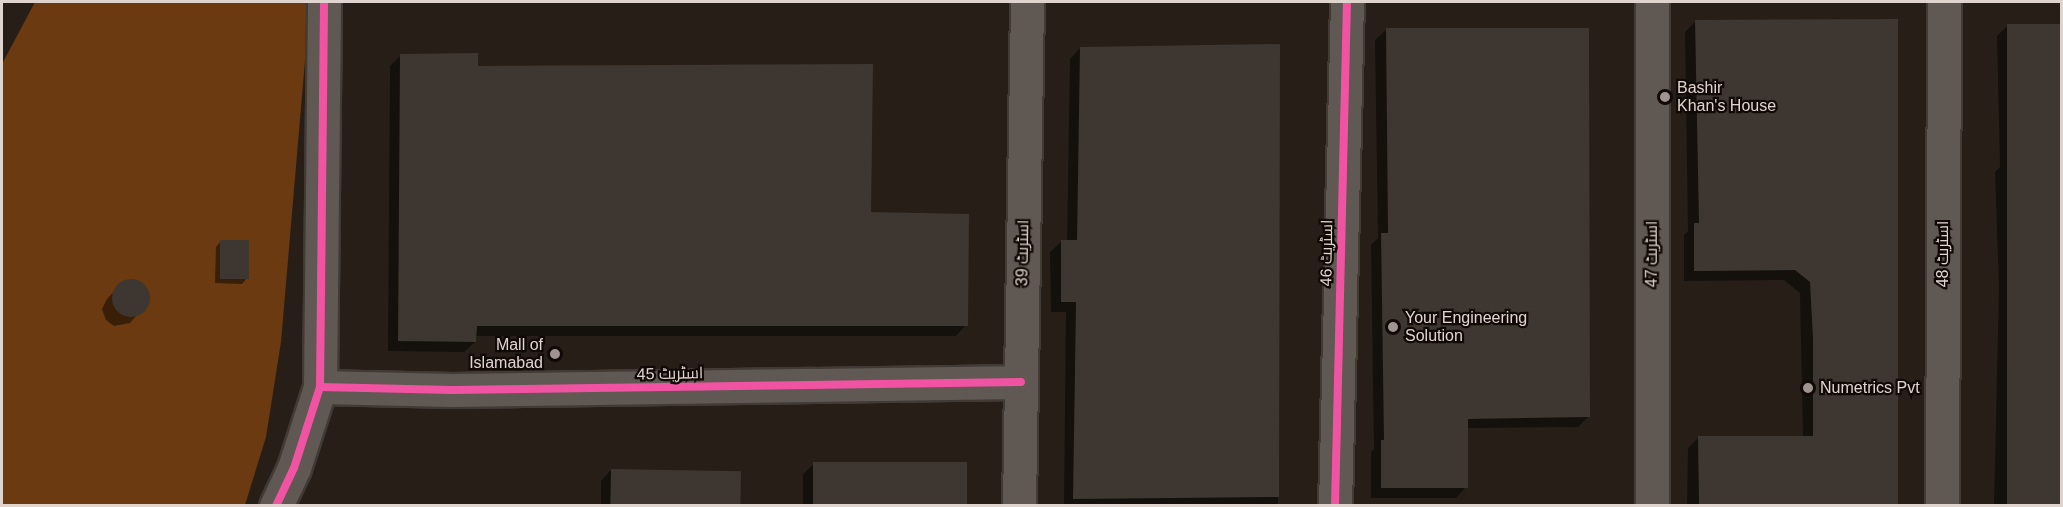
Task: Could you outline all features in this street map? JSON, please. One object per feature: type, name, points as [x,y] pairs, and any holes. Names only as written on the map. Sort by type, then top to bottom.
[{"type":"street","points":[[276,506],[294,468],[320,387],[324,2]]},
{"type":"street","name":"اسٹریٹ 39","points":[[1019,506],[1027,2]]},
{"type":"street","name":"اسٹریٹ 46","points":[[1335,506],[1347,2]]},
{"type":"street","name":"اسٹریٹ 47","points":[[1652,2],[1652,506]]},
{"type":"street","name":"اسٹریٹ 48","points":[[1942,506],[1944,2]]},
{"type":"street","name":"اسٹریٹ 45","points":[[320,387],[453,390],[1021,382]]},
{"type":"shaded area","points":[[35,2],[310,2],[281,342],[266,437],[245,505],[2,506],[2,64]]},
{"type":"building","points":[[1898,19],[1898,506],[1699,506],[1698,436],[1813,436],[1813,339],[1810,282],[1795,270],[1694,271],[1694,223],[1699,223],[1695,20]]},
{"type":"building","points":[[2007,24],[2061,24],[2061,506],[2007,506]]},
{"type":"building","points":[[1386,28],[1589,28],[1590,417],[1468,419],[1468,488],[1381,488],[1381,440],[1384,440],[1381,233],[1388,233]]},
{"type":"building","points":[[1280,44],[1279,497],[1073,499],[1076,302],[1061,302],[1061,240],[1077,240],[1080,47]]},
{"type":"building","points":[[478,53],[478,66],[873,64],[871,212],[969,214],[968,326],[477,326],[476,342],[398,341],[400,54]]},
{"type":"building","points":[[220,240],[249,240],[249,279],[220,279]]},
{"type":"building","points":[[131,279],[144,285],[150,298],[144,311],[131,317],[118,311],[112,298],[118,285]]},
{"type":"building","points":[[813,462],[967,462],[967,506],[813,506]]},
{"type":"building","points":[[611,469],[741,471],[740,506],[610,506]]},
{"type":"cycle path","points":[[276,506],[294,468],[320,387],[324,2]]},
{"type":"cycle path","points":[[1335,506],[1347,2]]},
{"type":"cycle path","points":[[320,387],[452,390],[1021,382]]},
{"type":"place","name":"Bashir Khan's House","points":[[1665,97]]},
{"type":"place","name":"Your Engineering Solution","points":[[1393,327]]},
{"type":"place","name":"Mall of Islamabad","points":[[555,354]]},
{"type":"place","name":"Numetrics Pvt","points":[[1808,388]]}]
